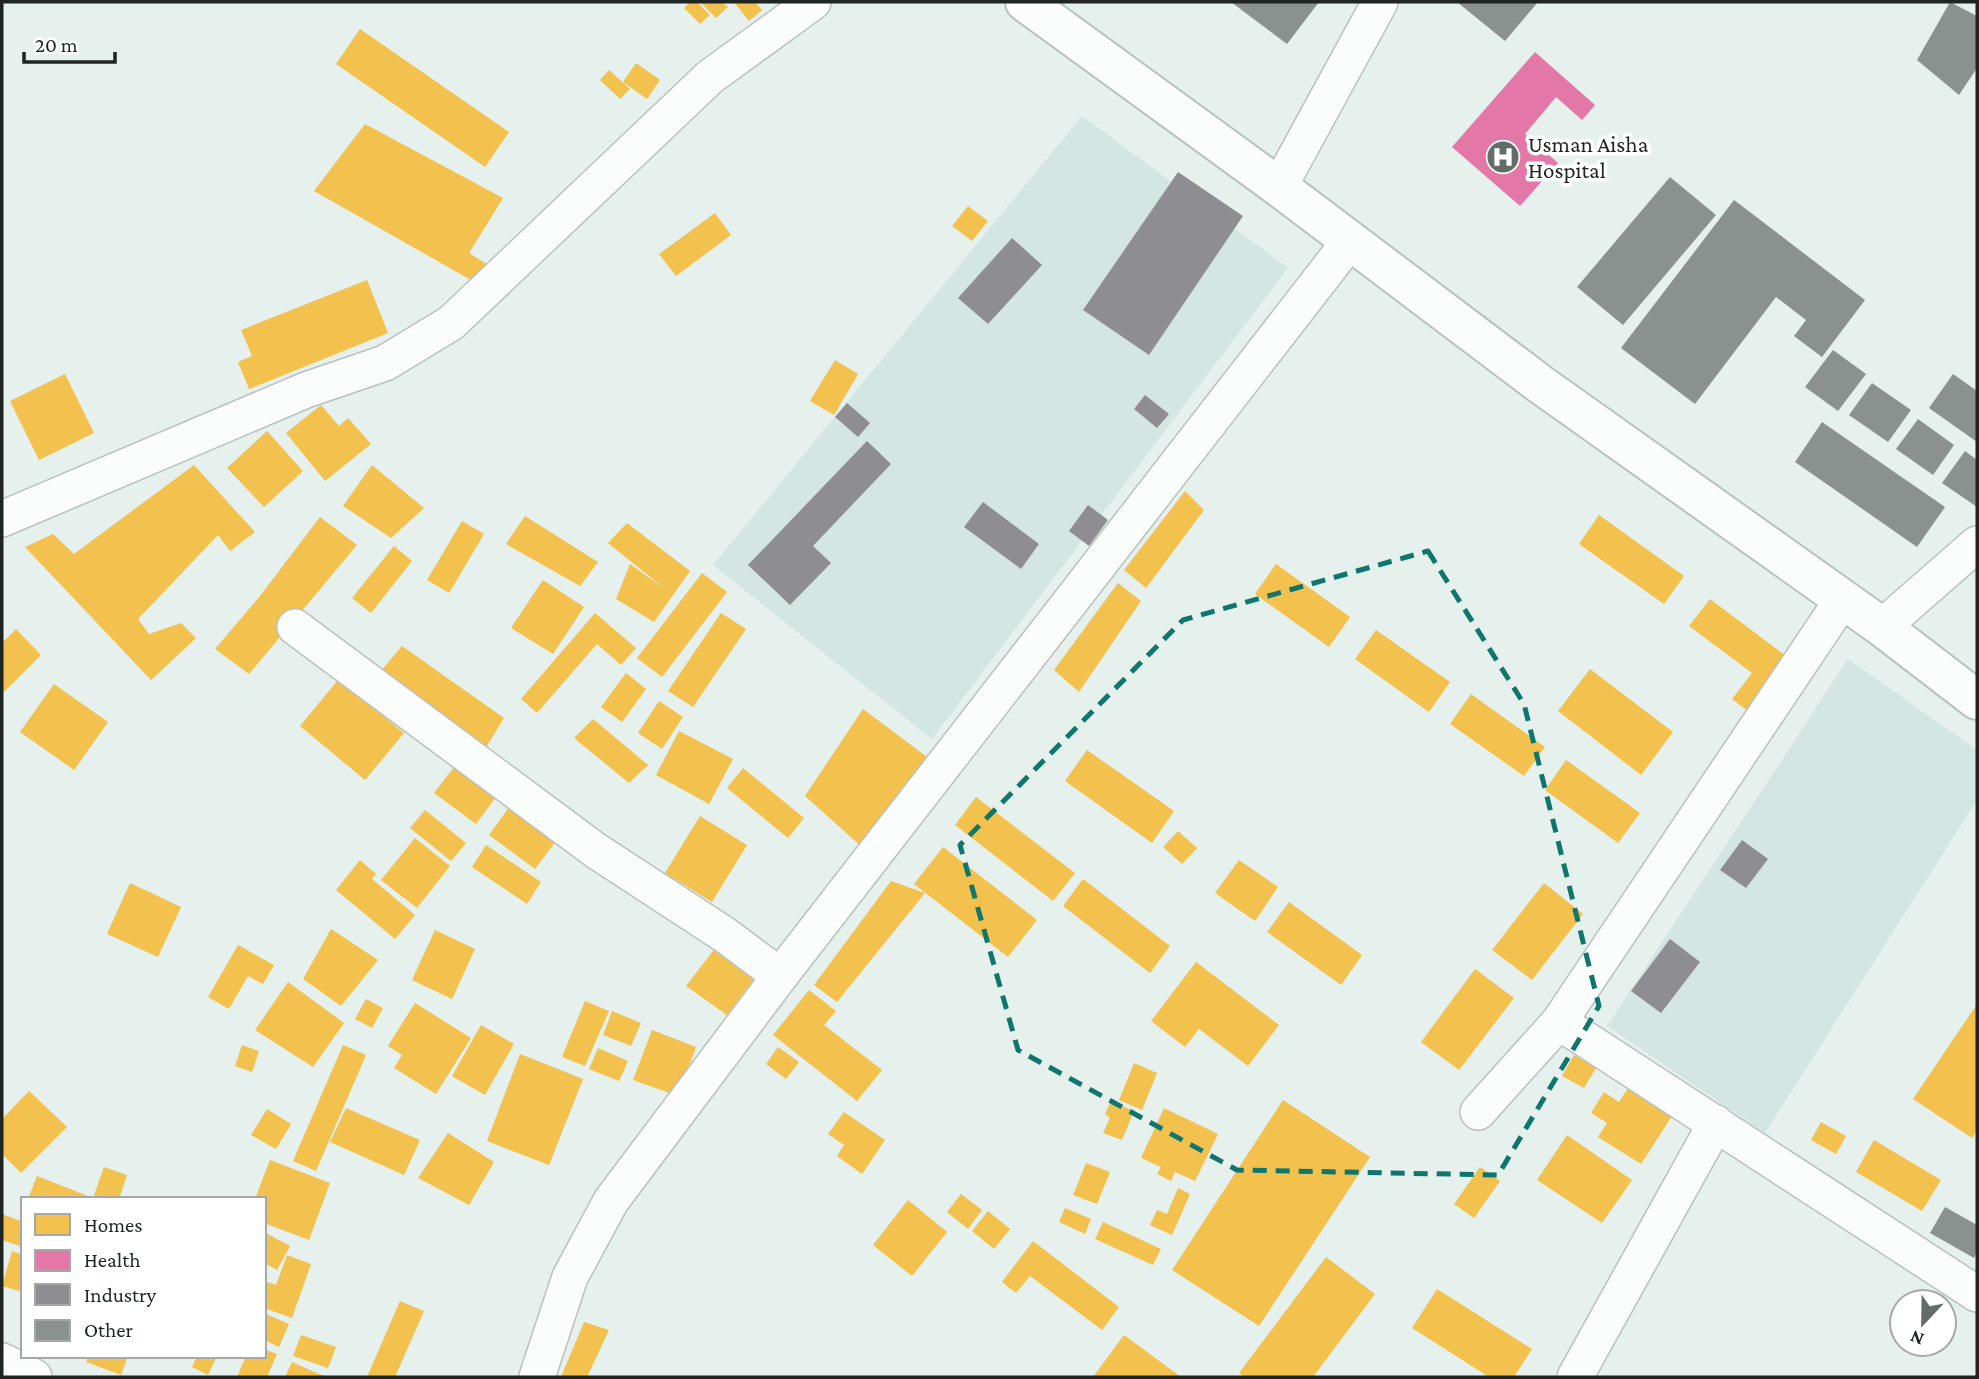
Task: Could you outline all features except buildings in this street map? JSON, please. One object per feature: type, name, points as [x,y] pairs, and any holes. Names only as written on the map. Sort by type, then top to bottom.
[{"type":"highway","points":[[1025,2],[1279,187],[1540,384],[1882,627],[1977,700]]},
{"type":"street","points":[[2,519],[306,390],[385,362],[451,323],[710,78],[813,2]]},
{"type":"street","points":[[1279,187],[1380,2]]},
{"type":"street","points":[[537,1377],[570,1277],[611,1201],[780,976],[1350,241]]},
{"type":"street","points":[[1882,627],[1977,544]]},
{"type":"street","points":[[1478,1112],[1559,1022],[1843,599]]},
{"type":"street","points":[[295,627],[326,653],[596,850],[725,935],[780,976]]},
{"type":"street","points":[[1559,1022],[1977,1294]]},
{"type":"street","points":[[1575,1377],[1716,1124]]},
{"type":"street","points":[[2,1361],[34,1377]]},
{"type":"highlighted area","points":[[1428,551],[1524,704],[1599,1006],[1498,1175],[1237,1170],[1018,1050],[960,845],[1183,620]]},
{"type":"shaded area","points":[[1082,116],[1288,268],[932,739],[713,565]]},
{"type":"shaded area","points":[[1848,659],[1977,750],[1977,800],[1765,1133],[1607,1026]]},
{"type":"place","name":"Usman Aisha Hospital","points":[[1503,157]]}]
